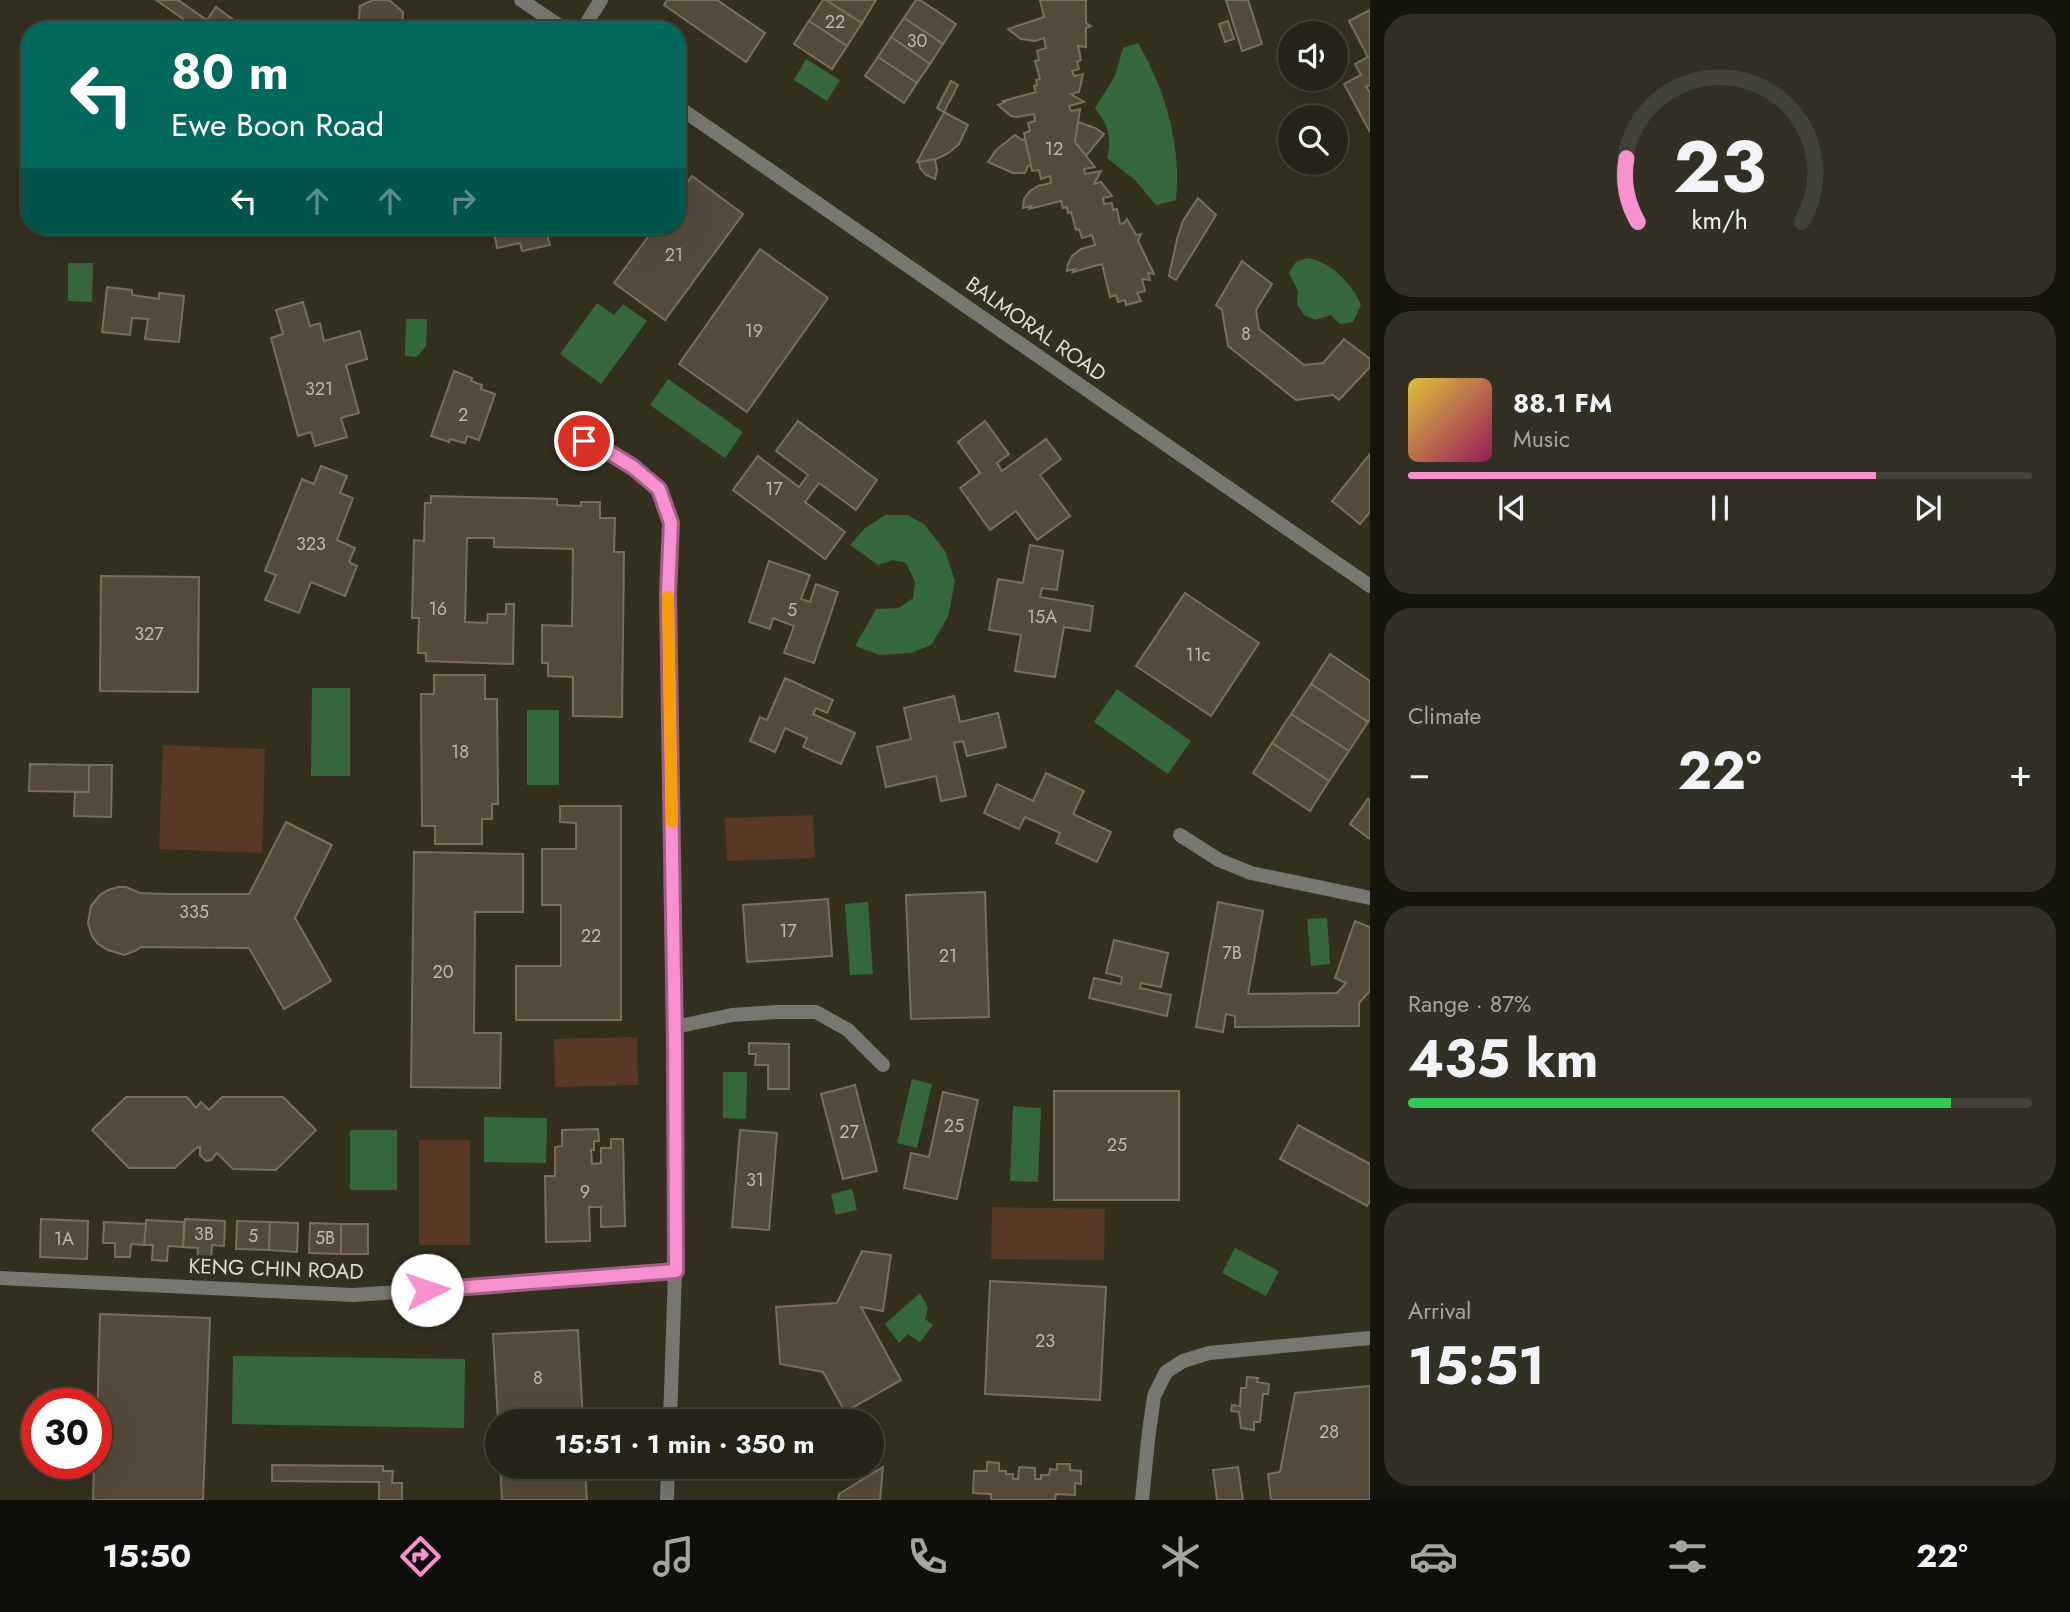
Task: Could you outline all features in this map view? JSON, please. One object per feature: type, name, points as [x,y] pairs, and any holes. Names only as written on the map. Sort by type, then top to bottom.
[{"type":"street","points":[[521,0],[552,21]]},
{"type":"street","points":[[588,21],[601,0]]},
{"type":"street","name":"BALMORAL ROAD","points":[[686,112],[1370,586]]},
{"type":"street","points":[[584,441],[633,467],[659,489],[671,523],[668,593],[676,1271],[670,1409]]},
{"type":"street","points":[[1180,835],[1219,860],[1251,873],[1370,898]]},
{"type":"street","points":[[675,1027],[733,1015],[816,1012],[848,1030],[883,1065]]},
{"type":"street","name":"KENG CHIN ROAD","points":[[0,1278],[353,1295],[676,1271]]},
{"type":"street","points":[[1142,1500],[1154,1396],[1167,1372],[1183,1361],[1209,1353],[1370,1338]]},
{"type":"street","points":[[667,1500],[668,1479]]},
{"type":"shaded area","points":[[1138,43],[1156,79],[1174,139],[1176,200],[1156,205],[1135,180],[1107,158],[1108,132],[1095,108],[1115,76],[1123,48]]},
{"type":"shaded area","points":[[806,59],[840,80],[827,101],[794,80]]},
{"type":"shaded area","points":[[1307,258],[1332,269],[1352,289],[1361,305],[1353,322],[1340,324],[1331,315],[1315,320],[1304,315],[1297,305],[1298,291],[1289,273],[1296,262]]},
{"type":"shaded area","points":[[68,263],[93,263],[92,302],[68,301]]},
{"type":"shaded area","points":[[597,303],[614,315],[623,304],[647,321],[601,384],[560,354]]},
{"type":"shaded area","points":[[406,319],[427,319],[426,346],[417,357],[405,356]]},
{"type":"shaded area","points":[[668,379],[743,432],[725,458],[650,405]]},
{"type":"shaded area","points":[[885,515],[908,515],[925,525],[945,551],[955,581],[948,617],[931,645],[911,653],[880,655],[855,646],[876,609],[899,608],[913,598],[915,582],[906,563],[893,560],[878,565],[850,545],[864,529]]},
{"type":"shaded area","points":[[312,688],[350,688],[350,776],[311,776]]},
{"type":"shaded area","points":[[1117,689],[1191,741],[1168,774],[1094,722]]},
{"type":"shaded area","points":[[527,710],[559,710],[559,785],[527,785]]},
{"type":"shaded area","points":[[163,745],[265,749],[262,853],[159,849]]},
{"type":"shaded area","points":[[813,815],[815,858],[727,861],[725,818]]},
{"type":"shaded area","points":[[868,902],[873,974],[850,975],[845,904]]},
{"type":"shaded area","points":[[1327,918],[1330,964],[1311,966],[1307,919]]},
{"type":"shaded area","points":[[637,1037],[638,1085],[555,1087],[554,1039]]},
{"type":"shaded area","points":[[723,1072],[747,1072],[746,1119],[723,1118]]},
{"type":"shaded area","points":[[912,1079],[932,1084],[917,1148],[897,1143]]},
{"type":"shaded area","points":[[1013,1106],[1041,1108],[1038,1182],[1010,1181]]},
{"type":"shaded area","points":[[484,1117],[547,1118],[546,1163],[484,1162]]},
{"type":"shaded area","points":[[350,1130],[397,1130],[397,1190],[350,1190]]},
{"type":"shaded area","points":[[419,1140],[470,1140],[470,1245],[419,1245]]},
{"type":"shaded area","points":[[852,1189],[857,1210],[836,1215],[831,1194]]},
{"type":"shaded area","points":[[992,1207],[1105,1209],[1104,1260],[991,1259]]},
{"type":"shaded area","points":[[1235,1248],[1279,1271],[1266,1296],[1222,1273]]},
{"type":"shaded area","points":[[920,1293],[928,1308],[925,1319],[933,1325],[920,1342],[908,1334],[899,1343],[885,1324]]},
{"type":"shaded area","points":[[233,1356],[465,1359],[464,1428],[232,1424]]},
{"type":"building","points":[[156,0],[178,0],[207,20],[216,7],[235,21],[186,21]]},
{"type":"building","points":[[373,0],[389,0],[403,12],[402,21],[359,21],[360,6]]},
{"type":"building","points":[[667,0],[717,0],[765,33],[746,62],[664,5]]},
{"type":"building","points":[[823,0],[862,23],[847,46],[809,21]]},
{"type":"building","points":[[826,0],[876,0],[862,23]]},
{"type":"building","points":[[916,0],[956,24],[943,44],[904,18]]},
{"type":"building","points":[[1040,0],[1086,0],[1086,23],[1091,26],[1086,28],[1086,47],[1078,46],[1081,60],[1077,62],[1079,69],[1072,71],[1074,76],[1083,74],[1079,92],[1071,94],[1084,102],[1069,106],[1071,111],[1080,109],[1075,142],[1095,167],[1084,169],[1085,174],[1101,171],[1094,184],[1101,182],[1112,196],[1103,198],[1104,204],[1112,203],[1113,210],[1117,209],[1120,224],[1127,219],[1136,235],[1141,234],[1138,241],[1154,274],[1148,273],[1150,280],[1142,279],[1145,291],[1137,293],[1141,301],[1126,305],[1125,300],[1118,302],[1116,295],[1110,297],[1102,264],[1073,272],[1075,269],[1067,271],[1072,256],[1081,249],[1095,245],[1092,235],[1082,238],[1079,229],[1076,230],[1071,212],[1068,213],[1067,207],[1063,208],[1061,201],[1023,208],[1024,199],[1030,191],[1051,183],[1050,176],[1041,179],[1039,170],[1032,171],[1024,133],[1030,131],[1028,123],[1035,121],[1034,114],[1011,116],[998,105],[1005,102],[1003,101],[1036,92],[1034,86],[1037,85],[1036,80],[1040,79],[1035,61],[1039,60],[1037,51],[1046,48],[1044,38],[1035,41],[1021,39],[1008,29],[1044,17]]},
{"type":"building","points":[[1226,0],[1248,0],[1262,44],[1242,51]]},
{"type":"building","points":[[1370,10],[1370,85],[1366,87],[1370,93],[1370,132],[1348,91],[1348,82],[1361,75],[1355,64],[1368,57],[1349,21]]},
{"type":"building","points":[[904,18],[943,44],[930,64],[891,37]]},
{"type":"building","points":[[809,21],[847,46],[832,69],[794,44]]},
{"type":"building","points":[[1228,21],[1234,39],[1225,42],[1219,24]]},
{"type":"building","points":[[891,37],[930,64],[917,83],[878,57]]},
{"type":"building","points":[[878,57],[917,83],[904,103],[865,76]]},
{"type":"building","points":[[951,81],[958,85],[944,112],[937,108]]},
{"type":"building","points":[[944,112],[968,125],[959,144],[947,154],[930,162],[917,162]]},
{"type":"building","points":[[1078,122],[1104,134],[1086,156],[1075,142]]},
{"type":"building","points":[[1015,135],[1025,139],[1031,165],[1025,173],[1013,173],[988,162],[996,150]]},
{"type":"building","points":[[935,159],[935,179],[926,175],[919,162]]},
{"type":"building","points":[[692,176],[743,214],[665,320],[614,283],[649,235],[686,235],[686,184]]},
{"type":"building","points":[[1198,198],[1216,215],[1176,280],[1169,276],[1177,239],[1183,221]]},
{"type":"building","points":[[495,235],[547,235],[550,245],[522,251],[520,243],[497,248]]},
{"type":"building","points":[[760,249],[828,298],[747,412],[679,364]]},
{"type":"building","points":[[1242,261],[1272,284],[1256,310],[1259,329],[1304,365],[1323,363],[1344,339],[1370,359],[1370,367],[1339,400],[1333,395],[1296,400],[1228,346],[1222,310],[1216,305]]},
{"type":"building","points":[[107,287],[132,290],[132,295],[159,299],[159,293],[184,296],[179,342],[145,339],[148,319],[132,318],[130,335],[102,332]]},
{"type":"building","points":[[303,302],[310,326],[320,323],[324,341],[360,331],[367,359],[346,365],[359,413],[341,418],[347,437],[315,446],[311,432],[298,436],[271,338],[283,334],[276,310]]},
{"type":"building","points":[[454,371],[472,378],[471,381],[482,385],[481,389],[495,394],[479,440],[467,436],[465,443],[450,439],[449,442],[431,436]]},
{"type":"building","points":[[798,421],[877,480],[856,510],[819,483],[805,502],[845,532],[825,559],[733,490],[758,456],[799,487],[808,475],[776,451]]},
{"type":"building","points":[[985,421],[1009,454],[997,463],[1002,471],[1046,439],[1061,459],[1040,475],[1070,516],[1037,540],[1016,511],[990,530],[960,488],[980,473],[958,442]]},
{"type":"building","points":[[1370,454],[1370,512],[1360,524],[1332,501]]},
{"type":"building","points":[[321,466],[347,476],[340,493],[353,498],[337,540],[355,548],[349,562],[357,566],[345,596],[311,582],[299,613],[265,600],[276,575],[265,571],[302,479],[314,484]]},
{"type":"building","points":[[431,496],[557,499],[557,505],[581,506],[581,502],[600,502],[600,518],[615,518],[614,552],[624,552],[622,717],[573,716],[573,677],[548,676],[548,663],[542,663],[542,625],[572,626],[573,549],[494,547],[494,538],[467,538],[465,622],[487,623],[488,614],[506,614],[506,604],[514,604],[513,664],[426,661],[426,653],[418,653],[419,618],[412,618],[414,540],[424,541],[425,503],[431,503]]},
{"type":"building","points":[[1030,545],[1063,551],[1057,590],[1042,588],[1040,597],[1093,606],[1090,631],[1064,627],[1055,677],[1015,671],[1021,635],[989,630],[998,579],[1023,583]]},
{"type":"building","points":[[769,561],[810,575],[801,599],[810,602],[816,584],[838,592],[814,663],[784,653],[794,626],[773,618],[770,629],[749,622]]},
{"type":"building","points":[[101,576],[199,577],[198,692],[100,691]]},
{"type":"building","points":[[1185,593],[1259,643],[1211,716],[1136,666]]},
{"type":"building","points":[[1330,654],[1370,681],[1368,722],[1311,684]]},
{"type":"building","points":[[434,675],[485,675],[485,699],[497,699],[498,804],[492,804],[492,819],[482,819],[482,844],[435,844],[435,826],[422,826],[421,694],[434,694]]},
{"type":"building","points":[[785,678],[833,700],[827,713],[816,708],[813,714],[855,733],[841,764],[803,747],[807,738],[785,728],[775,752],[750,741],[760,717],[767,720]]},
{"type":"building","points":[[1311,684],[1368,722],[1349,751],[1291,714]]},
{"type":"building","points":[[954,696],[960,722],[998,713],[1006,747],[967,756],[963,741],[954,743],[966,796],[941,801],[936,776],[886,787],[877,747],[911,739],[904,708]]},
{"type":"building","points":[[1291,714],[1349,751],[1329,781],[1272,743]]},
{"type":"building","points":[[1272,743],[1329,781],[1310,811],[1253,773]]},
{"type":"building","points":[[30,764],[89,765],[89,792],[29,791]]},
{"type":"building","points":[[89,765],[112,765],[111,817],[74,816],[75,792],[89,792]]},
{"type":"building","points":[[1046,773],[1084,791],[1073,814],[1111,832],[1097,862],[1056,843],[1060,833],[1025,817],[1019,829],[984,813],[997,784],[1033,801]]},
{"type":"building","points":[[1368,799],[1370,801],[1370,839],[1350,824]]},
{"type":"building","points":[[560,806],[621,806],[621,1020],[516,1020],[516,966],[561,966],[561,905],[542,905],[542,849],[576,849],[576,823],[560,822]]},
{"type":"building","points":[[286,822],[332,845],[295,918],[331,981],[284,1009],[249,948],[141,947],[124,955],[108,950],[92,936],[88,923],[91,906],[100,895],[118,887],[126,887],[140,893],[249,894]]},
{"type":"building","points":[[414,852],[523,854],[523,912],[475,912],[474,1033],[501,1033],[500,1088],[411,1087]]},
{"type":"building","points":[[985,892],[989,1017],[911,1019],[906,895]]},
{"type":"building","points":[[828,899],[832,956],[747,962],[743,905]]},
{"type":"building","points":[[1218,902],[1263,911],[1248,994],[1337,993],[1346,983],[1335,978],[1355,921],[1370,927],[1370,991],[1359,1003],[1359,1026],[1235,1027],[1235,1016],[1226,1014],[1223,1032],[1196,1027]]},
{"type":"building","points":[[1114,940],[1168,953],[1161,987],[1141,983],[1140,988],[1171,995],[1167,1016],[1089,998],[1094,978],[1121,984],[1122,977],[1106,973]]},
{"type":"building","points":[[749,1043],[789,1044],[789,1089],[768,1089],[768,1065],[755,1065],[756,1054],[749,1054]]},
{"type":"building","points":[[855,1085],[877,1171],[843,1179],[821,1094]]},
{"type":"building","points":[[1054,1091],[1179,1091],[1179,1200],[1054,1200]]},
{"type":"building","points":[[943,1092],[978,1100],[957,1199],[904,1188],[911,1153],[929,1157]]},
{"type":"building","points":[[126,1097],[187,1097],[196,1108],[201,1102],[209,1110],[222,1097],[283,1097],[316,1130],[276,1170],[233,1169],[217,1153],[211,1160],[206,1161],[200,1155],[200,1147],[175,1168],[129,1168],[92,1130]]},
{"type":"building","points":[[1298,1125],[1370,1164],[1370,1201],[1367,1206],[1280,1159]]},
{"type":"building","points":[[598,1129],[599,1141],[594,1141],[594,1150],[591,1150],[592,1164],[601,1163],[601,1148],[611,1148],[611,1139],[623,1139],[625,1226],[601,1227],[601,1207],[589,1207],[590,1241],[546,1242],[545,1176],[555,1176],[555,1147],[562,1146],[562,1130]]},
{"type":"building","points":[[740,1130],[777,1133],[769,1230],[732,1227]]},
{"type":"building","points":[[41,1219],[88,1221],[87,1259],[40,1257]]},
{"type":"building","points":[[185,1219],[225,1221],[224,1246],[212,1245],[211,1262],[197,1262],[198,1248],[183,1247]]},
{"type":"building","points":[[146,1220],[184,1222],[183,1247],[168,1246],[167,1261],[152,1260],[153,1245],[144,1245]]},
{"type":"building","points":[[237,1221],[270,1222],[269,1250],[236,1249]]},
{"type":"building","points":[[104,1222],[146,1224],[144,1245],[131,1244],[130,1257],[115,1257],[115,1243],[103,1243]]},
{"type":"building","points":[[270,1222],[298,1223],[297,1252],[269,1250]]},
{"type":"building","points":[[310,1223],[341,1224],[341,1254],[309,1253]]},
{"type":"building","points":[[341,1224],[368,1224],[368,1254],[341,1254]]},
{"type":"building","points":[[862,1251],[891,1255],[883,1311],[861,1307],[901,1380],[850,1409],[843,1409],[823,1372],[780,1364],[776,1307],[837,1303]]},
{"type":"building","points":[[990,1281],[1106,1287],[1100,1400],[985,1394]]},
{"type":"building","points":[[100,1314],[210,1318],[203,1500],[93,1500],[94,1479],[112,1479],[112,1388],[98,1388]]},
{"type":"building","points":[[578,1330],[582,1409],[497,1409],[493,1334]]},
{"type":"building","points":[[1247,1377],[1258,1378],[1257,1382],[1269,1384],[1268,1394],[1263,1394],[1260,1422],[1254,1422],[1254,1430],[1241,1428],[1239,1412],[1231,1411],[1232,1405],[1240,1406],[1241,1388],[1246,1388]]},
{"type":"building","points":[[1370,1386],[1370,1500],[1271,1500],[1268,1474],[1280,1472],[1295,1393]]},
{"type":"building","points":[[987,1462],[999,1463],[999,1471],[1013,1474],[1013,1479],[1018,1479],[1019,1467],[1035,1468],[1035,1479],[1041,1479],[1041,1475],[1049,1475],[1050,1469],[1057,1470],[1057,1464],[1070,1464],[1070,1470],[1081,1471],[1081,1484],[1075,1483],[1075,1495],[1056,1494],[1055,1500],[991,1500],[991,1494],[973,1493],[974,1471],[987,1471]]},
{"type":"building","points":[[272,1465],[383,1466],[383,1471],[393,1471],[392,1483],[402,1483],[402,1500],[379,1500],[379,1482],[272,1481]]},
{"type":"building","points":[[1238,1467],[1243,1500],[1217,1500],[1213,1470]]},
{"type":"building","points":[[501,1479],[586,1479],[587,1500],[502,1500]]},
{"type":"building","points":[[863,1479],[882,1479],[880,1500],[838,1500],[839,1494]]},
{"type":"slow traffic","points":[[668,597],[672,822]]},
{"type":"route","points":[[427,1290],[676,1271],[668,593],[671,523],[659,489],[633,467],[584,441]]}]
